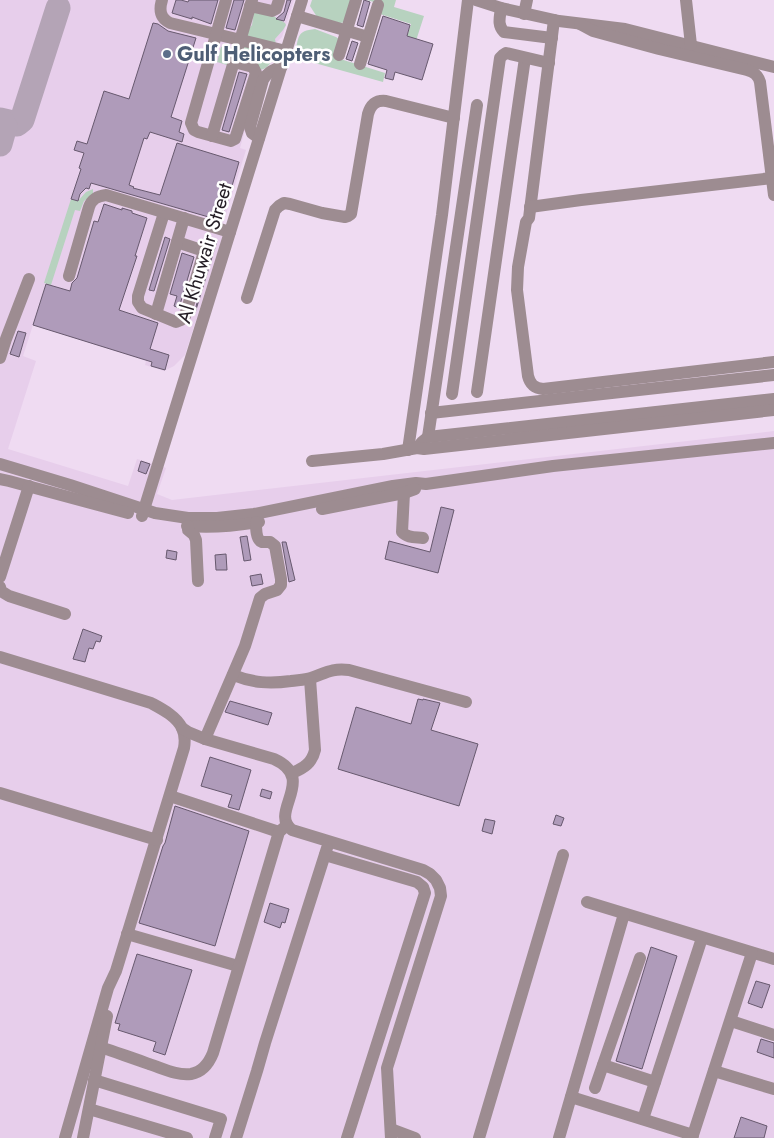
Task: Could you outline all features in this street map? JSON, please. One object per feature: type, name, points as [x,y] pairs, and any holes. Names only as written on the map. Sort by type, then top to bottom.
[{"type":"street","points":[[162,0],[161,14],[170,23],[286,51]]},
{"type":"street","points":[[226,0],[191,123],[194,130],[231,141],[235,139],[256,73],[254,69],[234,62]]},
{"type":"street","points":[[212,136],[251,3],[272,11],[276,9],[279,0]]},
{"type":"street","name":"Al Khuwair Street","points":[[143,513],[302,0]]},
{"type":"street","points":[[339,55],[356,0]]},
{"type":"street","points":[[413,449],[428,308],[442,215],[468,0]]},
{"type":"street","points":[[476,0],[524,14],[554,20],[625,28],[774,67]]},
{"type":"street","points":[[524,14],[527,0]]},
{"type":"street","points":[[686,0],[691,45]]},
{"type":"street","points":[[360,64],[378,5]]},
{"type":"street","points":[[501,8],[498,24],[504,32],[552,38]]},
{"type":"street","points":[[297,16],[368,37]]},
{"type":"street","points":[[554,20],[529,218],[526,222],[518,267],[517,290],[528,376],[533,386],[542,389],[774,362]]},
{"type":"street","points":[[580,24],[593,31],[747,70],[756,74],[760,82],[774,195]]},
{"type":"street","points":[[452,394],[500,58],[506,54],[549,63]]},
{"type":"street","points":[[477,392],[525,58]]},
{"type":"street","points":[[247,298],[275,210],[279,206],[290,204],[345,217],[352,211],[368,114],[374,103],[386,101],[454,118]]},
{"type":"street","points":[[428,437],[477,105]]},
{"type":"street","points":[[530,207],[772,178]]},
{"type":"street","points":[[68,276],[91,202],[101,196],[164,212],[230,232]]},
{"type":"street","points":[[164,212],[137,299],[140,306],[173,321],[183,318],[203,256],[201,250],[176,242]]},
{"type":"street","points":[[442,215],[477,218]]},
{"type":"street","points":[[156,314],[184,218]]},
{"type":"street","points":[[0,358],[3,338],[13,320],[30,279]]},
{"type":"street","points":[[428,308],[463,314]]},
{"type":"street","points":[[0,316],[13,320]]},
{"type":"street","points":[[431,413],[774,375]]},
{"type":"street","points":[[413,449],[428,437],[774,399]]},
{"type":"street","points":[[312,462],[413,449],[774,410]]},
{"type":"street","points":[[0,479],[143,513],[182,518],[217,518],[254,514],[393,486],[416,483],[426,484],[553,466],[774,443]]},
{"type":"street","points":[[0,464],[70,485],[163,522],[188,526],[238,525],[256,522],[404,492],[426,484]]},
{"type":"street","points":[[0,577],[28,486]]},
{"type":"street","points":[[404,492],[402,532],[405,535],[423,538]]},
{"type":"street","points":[[205,739],[250,632],[260,598],[280,588],[282,582],[275,546],[270,542],[260,541],[256,522]]},
{"type":"street","points":[[188,526],[189,531],[196,540],[198,581]]},
{"type":"street","points":[[0,587],[1,591],[10,596],[65,614]]},
{"type":"street","points":[[0,657],[151,704],[167,712],[188,732],[205,739],[274,759],[287,767],[292,773],[292,789],[284,817],[283,829],[208,1064],[192,1074],[184,1074],[100,1047]]},
{"type":"street","points":[[233,675],[249,681],[268,683],[310,679],[328,671],[341,669],[466,702]]},
{"type":"street","points":[[292,773],[306,767],[316,750],[310,679]]},
{"type":"street","points":[[64,1138],[106,995],[128,934],[184,748],[185,740],[182,728]]},
{"type":"street","points":[[0,794],[157,840]]},
{"type":"street","points":[[170,796],[292,830],[423,870],[436,880],[440,888],[439,905],[387,1068],[391,1134],[415,1138]]},
{"type":"street","points":[[236,1138],[329,841]]},
{"type":"street","points":[[325,855],[417,882],[423,887],[424,893],[346,1138]]},
{"type":"street","points":[[479,1138],[563,855]]},
{"type":"street","points":[[587,902],[774,959]]},
{"type":"street","points":[[559,1138],[624,914]]},
{"type":"street","points":[[128,934],[238,966]]},
{"type":"street","points":[[643,1120],[702,938]]},
{"type":"street","points":[[571,1097],[692,1136],[752,953]]},
{"type":"street","points":[[595,1088],[640,958]]},
{"type":"street","points":[[83,1138],[100,1047],[115,984],[116,970]]},
{"type":"street","points":[[731,1021],[774,1035]]},
{"type":"street","points":[[603,1065],[655,1082]]},
{"type":"street","points":[[714,1071],[774,1089]]},
{"type":"street","points":[[94,1080],[221,1118],[215,1138]]},
{"type":"street","points":[[89,1109],[187,1138]]},
{"type":"shaded area","points":[[0,0],[294,0],[282,37],[272,44],[267,51],[240,148],[246,150],[223,224],[223,236],[185,355],[174,366],[164,371],[145,365],[146,361],[33,325],[23,356],[36,361],[8,449],[128,486],[137,459],[158,465],[166,468],[157,494],[172,500],[774,431],[774,1138],[0,1138]]},
{"type":"green space","points":[[312,0],[352,0],[345,22],[336,24],[319,20],[310,6]]},
{"type":"green space","points":[[367,0],[396,0],[394,7],[424,16],[412,53],[403,50],[411,24],[380,14],[383,5]]},
{"type":"green space","points":[[254,11],[272,15],[286,25],[275,39],[276,44],[272,60],[269,65],[260,70],[247,66],[234,49],[252,25]]},
{"type":"green space","points":[[315,29],[339,39],[334,57],[385,73],[383,82],[311,62],[311,60],[306,59],[306,56],[295,54],[301,33]]},
{"type":"green space","points":[[221,47],[230,48],[231,51],[227,65],[217,62]]},
{"type":"green space","points":[[93,189],[93,194],[84,201],[80,211],[75,210],[51,285],[44,283],[71,199],[78,201],[86,192]]},
{"type":"building","points":[[176,0],[188,2],[189,0],[218,0],[211,24],[192,17],[192,19],[172,13]]},
{"type":"building","points":[[234,0],[244,0],[235,30],[226,28]]},
{"type":"building","points":[[287,0],[291,0],[284,21],[276,19],[284,12]]},
{"type":"building","points":[[364,0],[370,2],[363,27],[357,25]]},
{"type":"building","points":[[383,16],[410,25],[407,36],[433,44],[422,80],[395,72],[393,80],[385,78],[387,70],[368,64]]},
{"type":"building","points":[[153,23],[168,31],[196,38],[171,117],[182,121],[179,132],[184,134],[182,142],[150,132],[147,139],[144,138],[129,185],[133,188],[160,195],[177,143],[239,162],[225,210],[223,209],[219,220],[91,183],[89,189],[86,188],[80,194],[78,201],[71,199],[84,153],[74,150],[77,141],[87,144],[104,91],[129,99]]},
{"type":"building","points":[[352,41],[358,43],[352,61],[346,59]]},
{"type":"building","points":[[239,72],[247,74],[229,132],[222,130]]},
{"type":"building","points":[[104,204],[132,211],[132,213],[147,218],[119,310],[158,323],[150,349],[169,355],[165,370],[151,366],[152,362],[33,325],[46,284],[70,291],[72,283],[77,278],[94,221],[98,222]]},
{"type":"building","points":[[165,237],[170,239],[154,291],[149,290]]},
{"type":"building","points":[[210,239],[217,241],[194,313],[211,257],[208,246]]},
{"type":"building","points":[[182,253],[194,257],[179,308],[174,306],[177,296],[170,294]]},
{"type":"building","points":[[18,331],[26,333],[19,357],[10,354]]},
{"type":"building","points":[[141,461],[150,464],[146,474],[138,471]]},
{"type":"building","points":[[441,507],[454,510],[438,573],[385,559],[389,541],[430,552]]},
{"type":"building","points":[[247,536],[251,560],[244,561],[240,537]]},
{"type":"building","points":[[282,542],[286,542],[295,580],[289,582]]},
{"type":"building","points":[[167,550],[177,552],[176,560],[166,558]]},
{"type":"building","points":[[226,554],[227,570],[216,570],[215,555]]},
{"type":"building","points":[[261,574],[263,584],[252,586],[250,576]]},
{"type":"building","points":[[83,629],[102,636],[100,642],[96,641],[93,649],[89,648],[85,662],[73,659]]},
{"type":"building","points":[[418,699],[440,703],[431,730],[478,744],[459,806],[338,769],[356,707],[411,724]]},
{"type":"building","points":[[230,701],[272,713],[268,725],[225,712]]},
{"type":"building","points":[[210,757],[251,770],[239,810],[228,807],[232,795],[201,786]]},
{"type":"building","points":[[262,789],[272,792],[270,799],[260,796]]},
{"type":"building","points":[[175,806],[249,831],[215,946],[139,923]]},
{"type":"building","points":[[556,815],[564,818],[561,826],[553,824]]},
{"type":"building","points":[[485,819],[495,821],[492,834],[482,831]]},
{"type":"building","points":[[270,903],[289,909],[285,923],[282,922],[280,928],[264,922]]},
{"type":"building","points":[[651,947],[677,956],[642,1069],[616,1061]]},
{"type":"building","points":[[137,954],[192,970],[165,1055],[153,1051],[156,1042],[118,1030],[120,1024],[115,1023]]},
{"type":"building","points":[[756,981],[770,985],[762,1008],[748,1003]]},
{"type":"building","points":[[761,1039],[774,1043],[774,1058],[757,1052]]},
{"type":"building","points":[[741,1117],[767,1126],[764,1138],[734,1138]]},
{"type":"taxiway","points":[[0,120],[17,124],[22,120],[58,8]]},
{"type":"taxiway","points":[[0,144],[5,126],[1,121]]},
{"type":"place","name":"Gulf Helicopters","points":[[167,54]]}]
